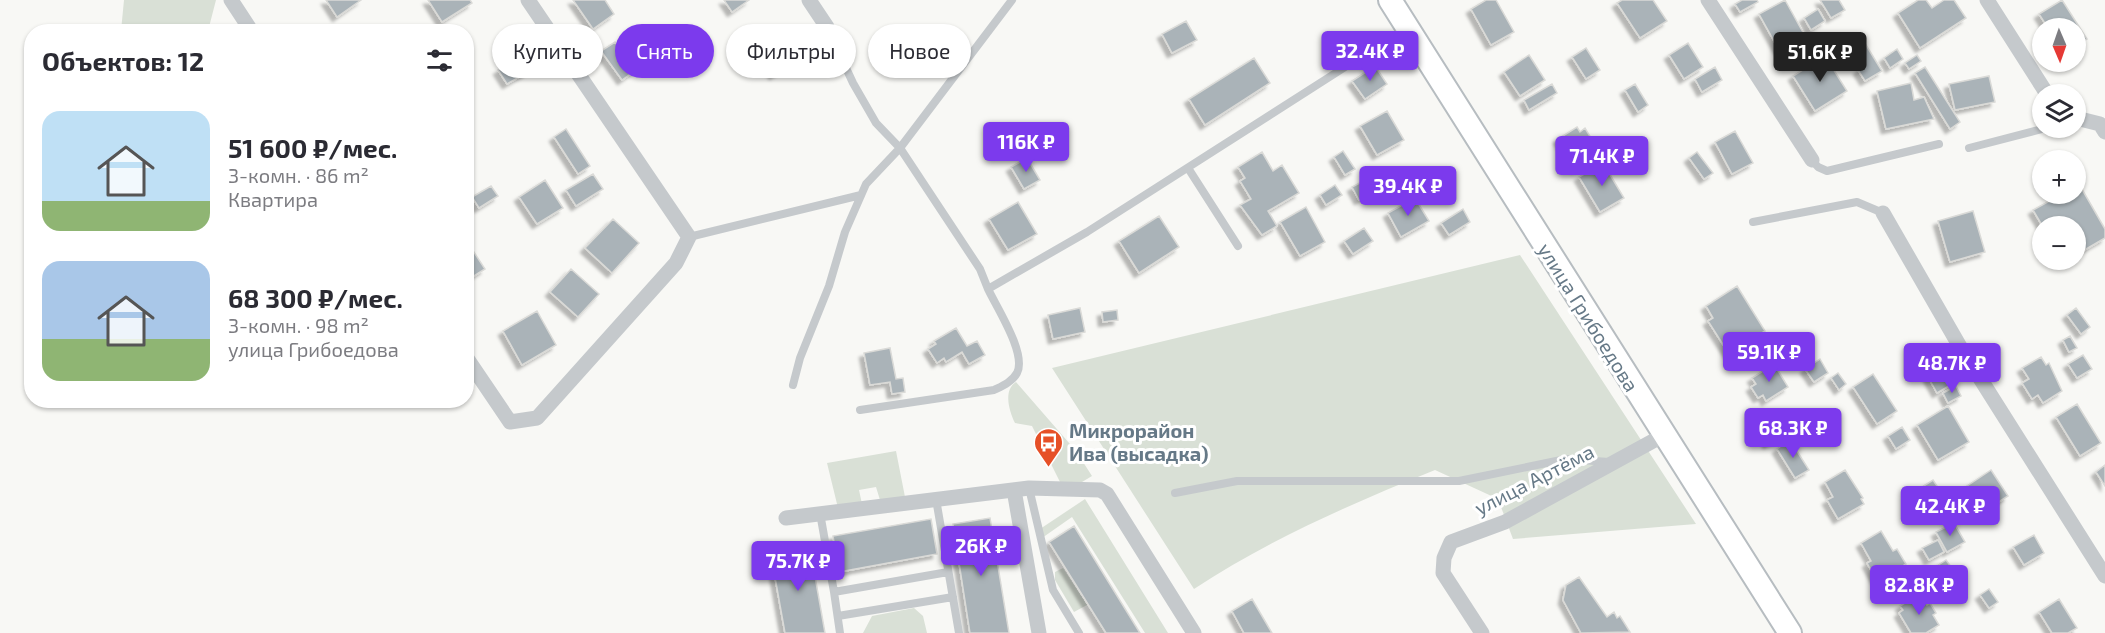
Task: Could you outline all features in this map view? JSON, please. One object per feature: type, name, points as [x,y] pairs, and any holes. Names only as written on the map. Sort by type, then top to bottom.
[{"type":"street","points":[[231,0],[247,24]]},
{"type":"street","points":[[474,369],[510,422],[537,418],[676,263],[689,237],[528,0]]},
{"type":"street","points":[[809,0],[825,24]]},
{"type":"street","name":"улица Грибоедова","points":[[1390,0],[1790,633]]},
{"type":"street","points":[[1708,0],[1812,160]]},
{"type":"street","points":[[1987,0],[2041,84]]},
{"type":"street","points":[[2086,121],[2100,124],[2105,132]]},
{"type":"street","points":[[1883,213],[1959,345],[2105,576]]},
{"type":"street","name":"улица Артёма","points":[[1482,633],[1443,573],[1444,558],[1451,542],[1505,522],[1664,435]]},
{"type":"street","points":[[1022,489],[1039,633]]},
{"type":"street","points":[[786,518],[1022,489],[1104,491],[1194,633]]},
{"type":"lane","points":[[793,385],[800,357],[866,184],[900,148],[1012,0]]},
{"type":"lane","points":[[988,289],[1087,232],[1407,27]]},
{"type":"lane","points":[[851,78],[876,123],[900,148],[980,269],[1017,349],[1020,361],[1017,374],[1008,383],[994,390],[860,410]]},
{"type":"lane","points":[[1969,148],[2032,132]]},
{"type":"lane","points":[[1812,160],[1818,167],[1827,171],[1939,144]]},
{"type":"lane","points":[[1188,168],[1238,246]]},
{"type":"lane","points":[[689,237],[861,195]]},
{"type":"lane","points":[[1753,222],[1857,202],[1883,213]]},
{"type":"lane","points":[[1175,493],[1237,481],[1459,481],[1566,459],[1613,462]]},
{"type":"lane","points":[[1022,489],[1053,590],[1079,633]]},
{"type":"lane","points":[[936,499],[959,633]]},
{"type":"lane","points":[[820,513],[840,633]]},
{"type":"lane","points":[[834,592],[948,572]]},
{"type":"lane","points":[[838,616],[953,597]]},
{"type":"lane","points":[[1068,615],[1071,633]]},
{"type":"shaded area","points":[[124,0],[216,0],[210,24],[122,24]]},
{"type":"shaded area","points":[[1520,255],[1696,524],[1513,539],[1498,499],[1435,470],[1312,523],[1252,554],[1194,589],[1052,368]]},
{"type":"shaded area","points":[[1016,382],[1076,451],[1092,476],[1077,485],[1061,484],[1032,426],[1015,423],[1009,407],[1008,395]]},
{"type":"shaded area","points":[[896,451],[905,497],[880,500],[876,487],[859,490],[862,504],[838,508],[827,463]]},
{"type":"shaded area","points":[[1085,499],[1168,633],[1145,633],[1072,517],[1042,538],[1040,529]]},
{"type":"shaded area","points":[[1063,568],[1087,605],[1074,612],[1055,580],[1055,572]]},
{"type":"shaded area","points":[[914,608],[923,616],[927,633],[863,633],[872,616]]},
{"type":"building","points":[[326,0],[361,0],[337,17]]},
{"type":"building","points":[[428,0],[470,0],[472,3],[442,22]]},
{"type":"building","points":[[573,0],[605,0],[614,14],[600,24],[590,24]]},
{"type":"building","points":[[724,0],[749,0],[732,12]]},
{"type":"building","points":[[1486,0],[1496,0],[1514,32],[1491,45],[1471,9]]},
{"type":"building","points":[[1622,0],[1653,0],[1667,21],[1640,38],[1617,3]]},
{"type":"building","points":[[1742,0],[1757,0],[1758,2],[1740,12],[1735,4]]},
{"type":"building","points":[[1785,0],[1805,36],[1779,50],[1759,14]]},
{"type":"building","points":[[1820,0],[1839,0],[1845,10],[1831,18]]},
{"type":"building","points":[[1918,0],[1926,0],[1932,8],[1944,0],[1954,0],[1966,18],[1920,48],[1898,13]]},
{"type":"building","points":[[2062,0],[2074,18],[2042,18],[2039,14]]},
{"type":"building","points":[[1818,9],[1825,21],[1811,30],[1804,18]]},
{"type":"building","points":[[1186,21],[1197,40],[1172,53],[1162,34]]},
{"type":"building","points":[[615,42],[615,70],[603,54],[603,50]]},
{"type":"building","points":[[1688,43],[1703,67],[1684,79],[1669,55]]},
{"type":"building","points":[[1866,45],[1882,71],[1865,81],[1858,70],[1864,66],[1855,51]]},
{"type":"building","points":[[1586,48],[1600,70],[1586,79],[1572,57]]},
{"type":"building","points":[[1897,49],[1903,59],[1890,68],[1884,58]]},
{"type":"building","points":[[1529,55],[1545,80],[1520,96],[1504,72]]},
{"type":"building","points":[[1917,55],[1921,61],[1909,69],[1905,63]]},
{"type":"building","points":[[1825,56],[1847,91],[1815,111],[1793,76]]},
{"type":"building","points":[[1254,58],[1270,83],[1205,125],[1189,99]]},
{"type":"building","points":[[1375,66],[1387,84],[1365,99],[1352,81]]},
{"type":"building","points":[[1715,67],[1722,80],[1702,92],[1695,79]]},
{"type":"building","points":[[1925,67],[1960,122],[1950,129],[1915,73]]},
{"type":"building","points":[[1989,76],[1995,102],[1955,110],[1949,84]]},
{"type":"building","points":[[503,78],[518,78],[507,84]]},
{"type":"building","points":[[1911,83],[1914,100],[1924,97],[1934,119],[1886,129],[1877,91]]},
{"type":"building","points":[[1552,84],[1557,93],[1529,110],[1524,100]]},
{"type":"building","points":[[1635,84],[1648,105],[1638,112],[1625,90]]},
{"type":"building","points":[[1387,111],[1404,140],[1377,155],[1360,126]]},
{"type":"building","points":[[1577,127],[1580,132],[1585,128],[1594,143],[1589,146],[1596,157],[1576,169],[1558,139]]},
{"type":"building","points":[[566,129],[590,166],[578,174],[554,137]]},
{"type":"building","points":[[1735,131],[1753,163],[1732,174],[1715,142]]},
{"type":"building","points":[[1343,151],[1355,169],[1345,175],[1334,157]]},
{"type":"building","points":[[1262,152],[1273,171],[1282,165],[1299,193],[1268,211],[1277,226],[1262,235],[1240,205],[1251,199],[1240,181],[1245,178],[1238,167]]},
{"type":"building","points":[[1697,152],[1713,173],[1704,179],[1689,158]]},
{"type":"building","points":[[1027,158],[1040,180],[1024,189],[1011,167]]},
{"type":"building","points":[[1603,163],[1624,198],[1600,212],[1579,177]]},
{"type":"building","points":[[593,174],[603,189],[576,206],[566,190]]},
{"type":"building","points":[[1369,178],[1376,191],[1359,200],[1352,187]]},
{"type":"building","points":[[545,180],[563,208],[537,224],[519,197]]},
{"type":"building","points":[[1335,185],[1342,195],[1326,205],[1320,195]]},
{"type":"building","points":[[491,186],[498,196],[479,208],[474,196]]},
{"type":"building","points":[[2086,196],[2105,229],[2105,238],[2086,249],[2086,216],[2037,216],[2033,210],[2044,204],[2086,204]]},
{"type":"building","points":[[1415,198],[1429,221],[1401,237],[1388,213]]},
{"type":"building","points":[[1018,202],[1037,234],[1008,250],[989,219]]},
{"type":"building","points":[[1306,207],[1325,242],[1300,256],[1280,222]]},
{"type":"building","points":[[1463,209],[1470,222],[1449,235],[1441,223]]},
{"type":"building","points":[[1973,211],[1985,252],[1950,262],[1938,221]]},
{"type":"building","points":[[1159,216],[1179,247],[1139,273],[1119,241]]},
{"type":"building","points":[[613,219],[639,243],[612,273],[585,248]]},
{"type":"building","points":[[1364,228],[1373,241],[1353,254],[1344,241]]},
{"type":"building","points":[[474,252],[485,269],[474,276]]},
{"type":"building","points":[[571,269],[599,294],[578,317],[550,292]]},
{"type":"building","points":[[1737,286],[1765,331],[1729,354],[1708,321],[1713,318],[1706,306]]},
{"type":"building","points":[[1080,308],[1085,332],[1053,339],[1048,315]]},
{"type":"building","points":[[2076,308],[2090,327],[2081,334],[2067,315]]},
{"type":"building","points":[[1117,310],[1118,320],[1103,322],[1102,312]]},
{"type":"building","points":[[537,311],[556,345],[522,365],[503,331]]},
{"type":"building","points":[[956,328],[967,346],[977,341],[985,355],[969,364],[962,352],[946,362],[944,358],[937,363],[928,349],[936,344],[934,341]]},
{"type":"building","points":[[2070,336],[2077,348],[2069,352],[2063,340]]},
{"type":"building","points":[[890,348],[896,379],[903,378],[905,392],[892,394],[890,382],[870,385],[864,353]]},
{"type":"building","points":[[2083,355],[2092,369],[2077,378],[2068,364]]},
{"type":"building","points":[[2041,357],[2046,365],[2049,363],[2062,391],[2043,403],[2038,395],[2032,399],[2022,383],[2029,379],[2022,368]]},
{"type":"building","points":[[1820,359],[1828,373],[1814,382],[1805,369]]},
{"type":"building","points":[[1774,364],[1788,387],[1766,401],[1763,395],[1758,398],[1751,387],[1756,384],[1752,378]]},
{"type":"building","points":[[1943,365],[1954,383],[1937,393],[1927,375]]},
{"type":"building","points":[[1838,373],[1846,384],[1839,390],[1831,378]]},
{"type":"building","points":[[1873,374],[1897,411],[1877,424],[1853,387]]},
{"type":"building","points":[[1956,386],[1961,396],[1948,403],[1943,393]]},
{"type":"building","points":[[2077,404],[2101,443],[2080,456],[2056,417]]},
{"type":"building","points":[[1948,406],[1969,442],[1938,460],[1917,425]]},
{"type":"building","points":[[1777,418],[1786,435],[1768,444],[1759,428]]},
{"type":"building","points":[[1902,427],[1910,440],[1896,449],[1888,436]]},
{"type":"building","points":[[1790,440],[1809,470],[1795,478],[1777,449]]},
{"type":"building","points":[[2105,465],[2105,486],[2096,472]]},
{"type":"building","points":[[1845,470],[1863,498],[1861,499],[1864,504],[1838,519],[1827,500],[1833,497],[1825,482]]},
{"type":"building","points":[[1991,470],[2008,496],[1978,515],[1961,490]]},
{"type":"building","points":[[1933,480],[1937,486],[1928,492],[1935,502],[1922,510],[1911,494]]},
{"type":"building","points":[[990,518],[1009,633],[970,633],[953,524]]},
{"type":"building","points":[[931,519],[937,554],[839,572],[833,536]]},
{"type":"building","points":[[1954,523],[1965,542],[1947,552],[1936,532]]},
{"type":"building","points":[[1074,526],[1140,633],[1106,633],[1049,542]]},
{"type":"building","points":[[1881,531],[1893,551],[1897,549],[1906,564],[1877,581],[1867,563],[1871,561],[1861,543]]},
{"type":"building","points":[[2034,535],[2044,553],[2024,565],[2013,547]]},
{"type":"building","points":[[1938,540],[1944,552],[1929,560],[1922,548]]},
{"type":"building","points":[[810,548],[825,633],[785,633],[771,555]]},
{"type":"building","points":[[1946,560],[1957,575],[1945,583],[1934,568]]},
{"type":"building","points":[[1579,577],[1607,617],[1614,612],[1617,618],[1620,616],[1630,632],[1581,633],[1563,600],[1566,585]]},
{"type":"building","points":[[1989,589],[1998,602],[1989,608],[1980,595]]},
{"type":"building","points":[[1916,596],[1919,601],[1924,598],[1927,605],[1930,603],[1936,613],[1933,615],[1939,625],[1926,633],[1911,633],[1899,613],[1903,610],[1900,606]]},
{"type":"building","points":[[1252,599],[1272,633],[1244,633],[1232,611]]},
{"type":"building","points":[[2059,599],[2077,628],[2068,633],[2052,633],[2039,612]]},
{"type":"place","name":"Микрорайон Ива (высадка)","points":[[1048,468]]}]
